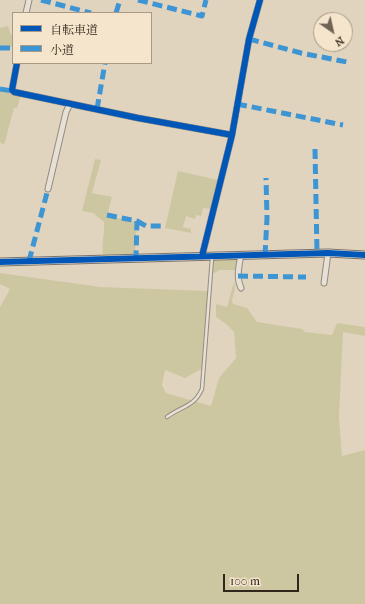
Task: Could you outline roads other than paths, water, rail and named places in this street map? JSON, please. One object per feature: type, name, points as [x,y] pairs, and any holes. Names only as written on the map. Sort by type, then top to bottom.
[{"type":"street","points":[[26,12],[29,0]]},
{"type":"street","points":[[202,256],[232,134],[249,39],[260,0]]},
{"type":"street","points":[[17,64],[12,91],[70,104],[232,134]]},
{"type":"street","points":[[48,189],[66,112],[70,104]]},
{"type":"street","points":[[0,262],[328,253],[365,255]]},
{"type":"street","points":[[324,283],[328,253]]},
{"type":"street","points":[[241,255],[238,276],[238,282],[241,288]]},
{"type":"lane","points":[[167,417],[193,403],[197,399],[202,389],[212,256]]}]
